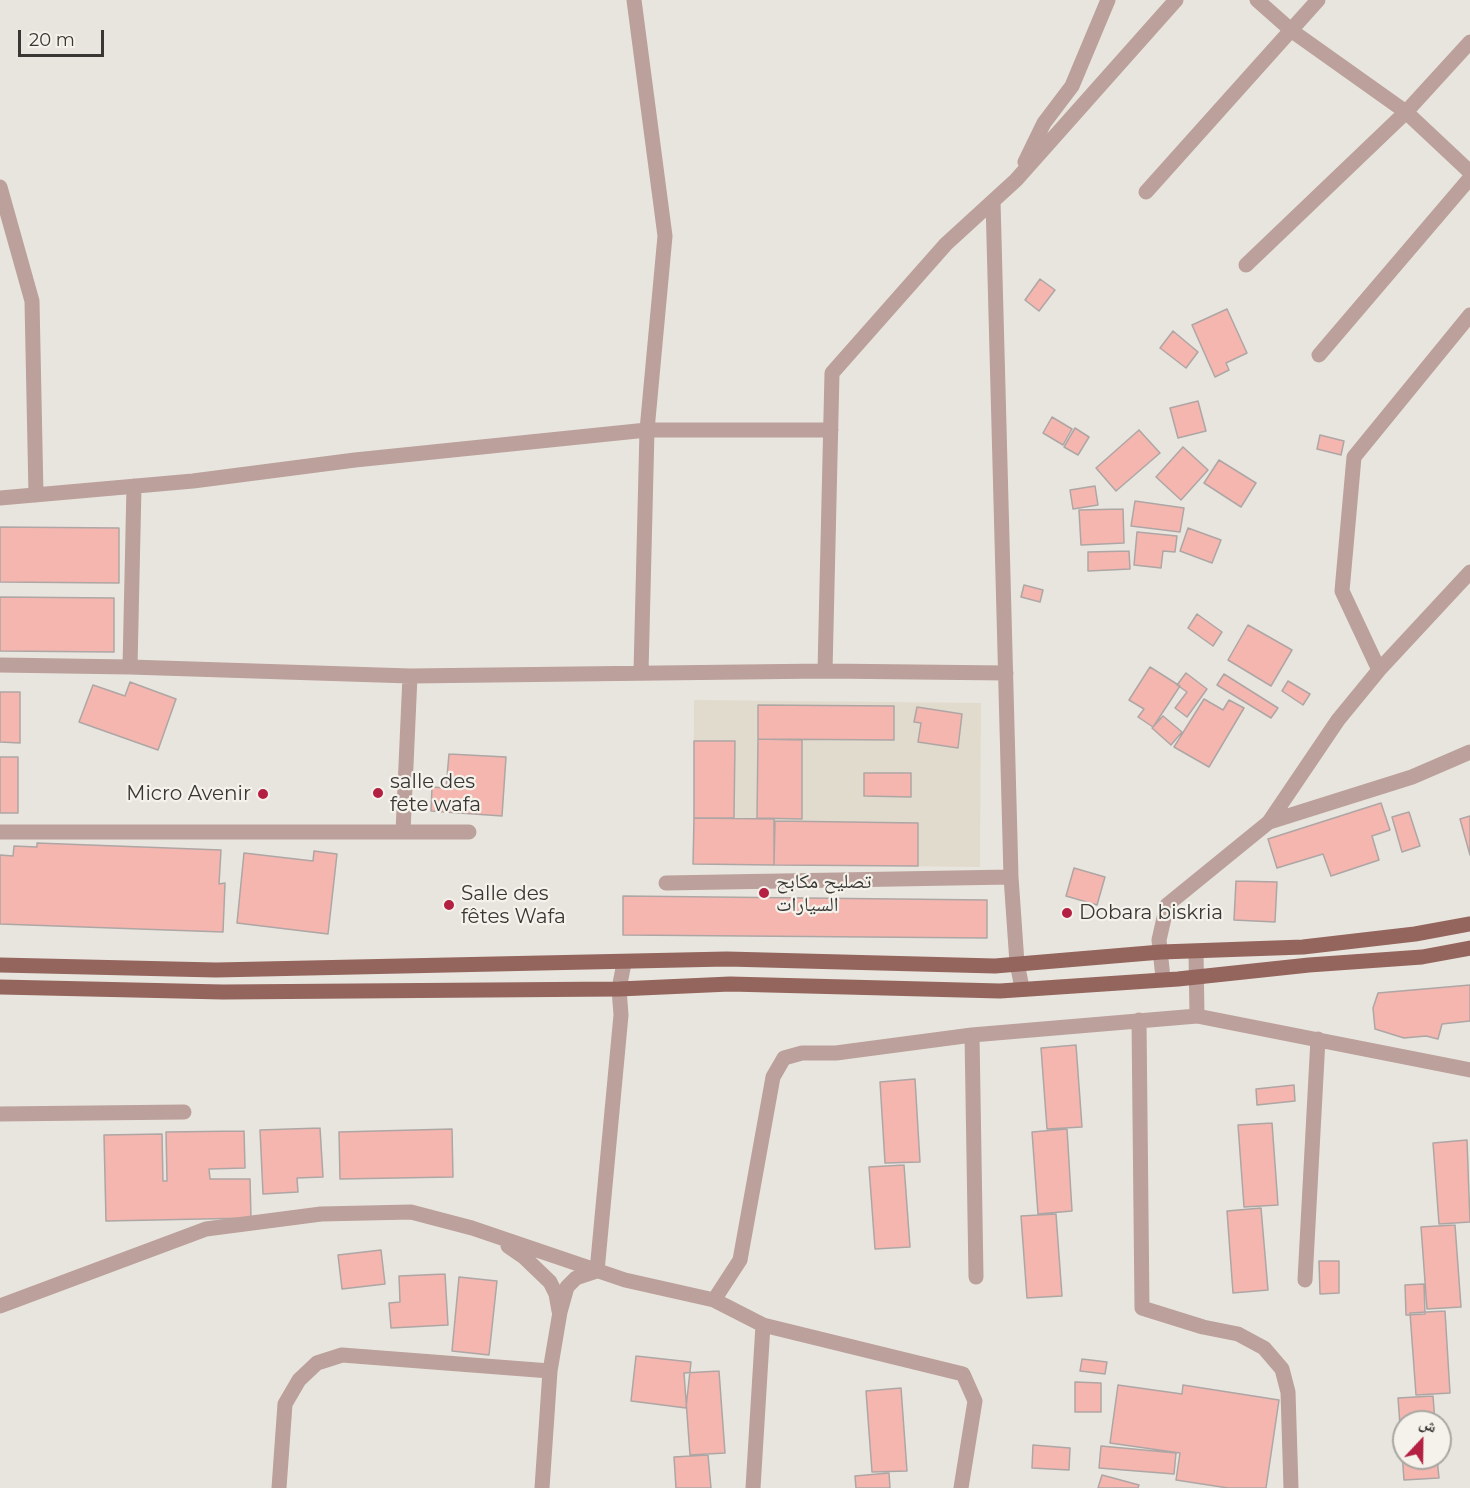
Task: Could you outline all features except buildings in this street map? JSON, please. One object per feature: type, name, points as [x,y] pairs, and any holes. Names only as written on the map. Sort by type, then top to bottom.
[{"type":"main road","points":[[0,965],[216,970],[727,959],[995,966],[1161,952],[1304,947],[1415,934],[1470,924]]},
{"type":"main road","points":[[0,987],[222,992],[619,989],[730,984],[999,991],[1422,957],[1470,948]]},
{"type":"street","points":[[634,0],[665,236],[647,430],[641,672]]},
{"type":"street","points":[[1016,180],[1044,123],[1072,86],[1107,0]]},
{"type":"street","points":[[825,671],[832,373],[946,244],[1016,180],[1176,0]]},
{"type":"street","points":[[1257,0],[1292,31],[1406,112],[1470,172]]},
{"type":"street","points":[[1146,192],[1318,0]]},
{"type":"street","points":[[1246,266],[1406,112],[1470,42]]},
{"type":"street","points":[[1319,355],[1470,178]]},
{"type":"street","points":[[0,187],[33,301],[36,495]]},
{"type":"street","points":[[993,201],[1011,877],[1017,963],[1022,988]]},
{"type":"street","points":[[1379,670],[1342,591],[1354,457],[1470,315]]},
{"type":"street","points":[[0,498],[134,486],[647,430],[831,430]]},
{"type":"street","points":[[130,667],[134,486]]},
{"type":"street","points":[[1164,978],[1161,923],[1167,905],[1269,822],[1338,720],[1379,670],[1470,572]]},
{"type":"street","points":[[0,666],[130,667],[410,676],[825,671],[1006,673]]},
{"type":"street","points":[[403,832],[410,676]]},
{"type":"street","points":[[1269,822],[1412,777],[1470,752]]},
{"type":"street","points":[[0,832],[469,832]]},
{"type":"street","points":[[666,882],[1011,877]]},
{"type":"street","points":[[1196,952],[1197,1016]]},
{"type":"street","points":[[597,1271],[621,1015],[619,989],[624,963]]},
{"type":"street","points":[[714,1300],[740,1260],[773,1077],[784,1058],[802,1053],[836,1053],[972,1035],[1197,1016],[1470,1070]]},
{"type":"street","points":[[1139,1020],[1142,1308],[1203,1327],[1238,1334],[1264,1348],[1282,1370],[1288,1392],[1292,1488]]},
{"type":"street","points":[[972,1035],[976,1277]]},
{"type":"street","points":[[1305,1280],[1318,1040]]},
{"type":"street","points":[[0,1114],[184,1112]]},
{"type":"street","points":[[0,1306],[206,1229],[321,1214],[411,1212],[493,1236],[625,1280],[714,1300],[763,1325],[963,1374],[975,1401],[961,1488]]},
{"type":"street","points":[[493,1236],[524,1257],[550,1282],[556,1294],[560,1312]]},
{"type":"street","points":[[542,1488],[550,1371],[560,1312],[567,1287],[576,1278],[597,1271]]},
{"type":"street","points":[[753,1488],[763,1325]]},
{"type":"street","points":[[279,1488],[285,1404],[299,1380],[317,1363],[342,1355],[550,1371]]},
{"type":"shaded area","points":[[694,700],[981,703],[980,867],[693,864]]},
{"type":"place","name":"salle des fete wafa","points":[[378,793]]},
{"type":"place","name":"Micro Avenir","points":[[263,794]]},
{"type":"place","name":"تصليح مكابح السيارات","points":[[764,893]]},
{"type":"place","name":"Salle des fêtes Wafa","points":[[449,905]]},
{"type":"place","name":"Dobara biskria","points":[[1067,913]]}]
